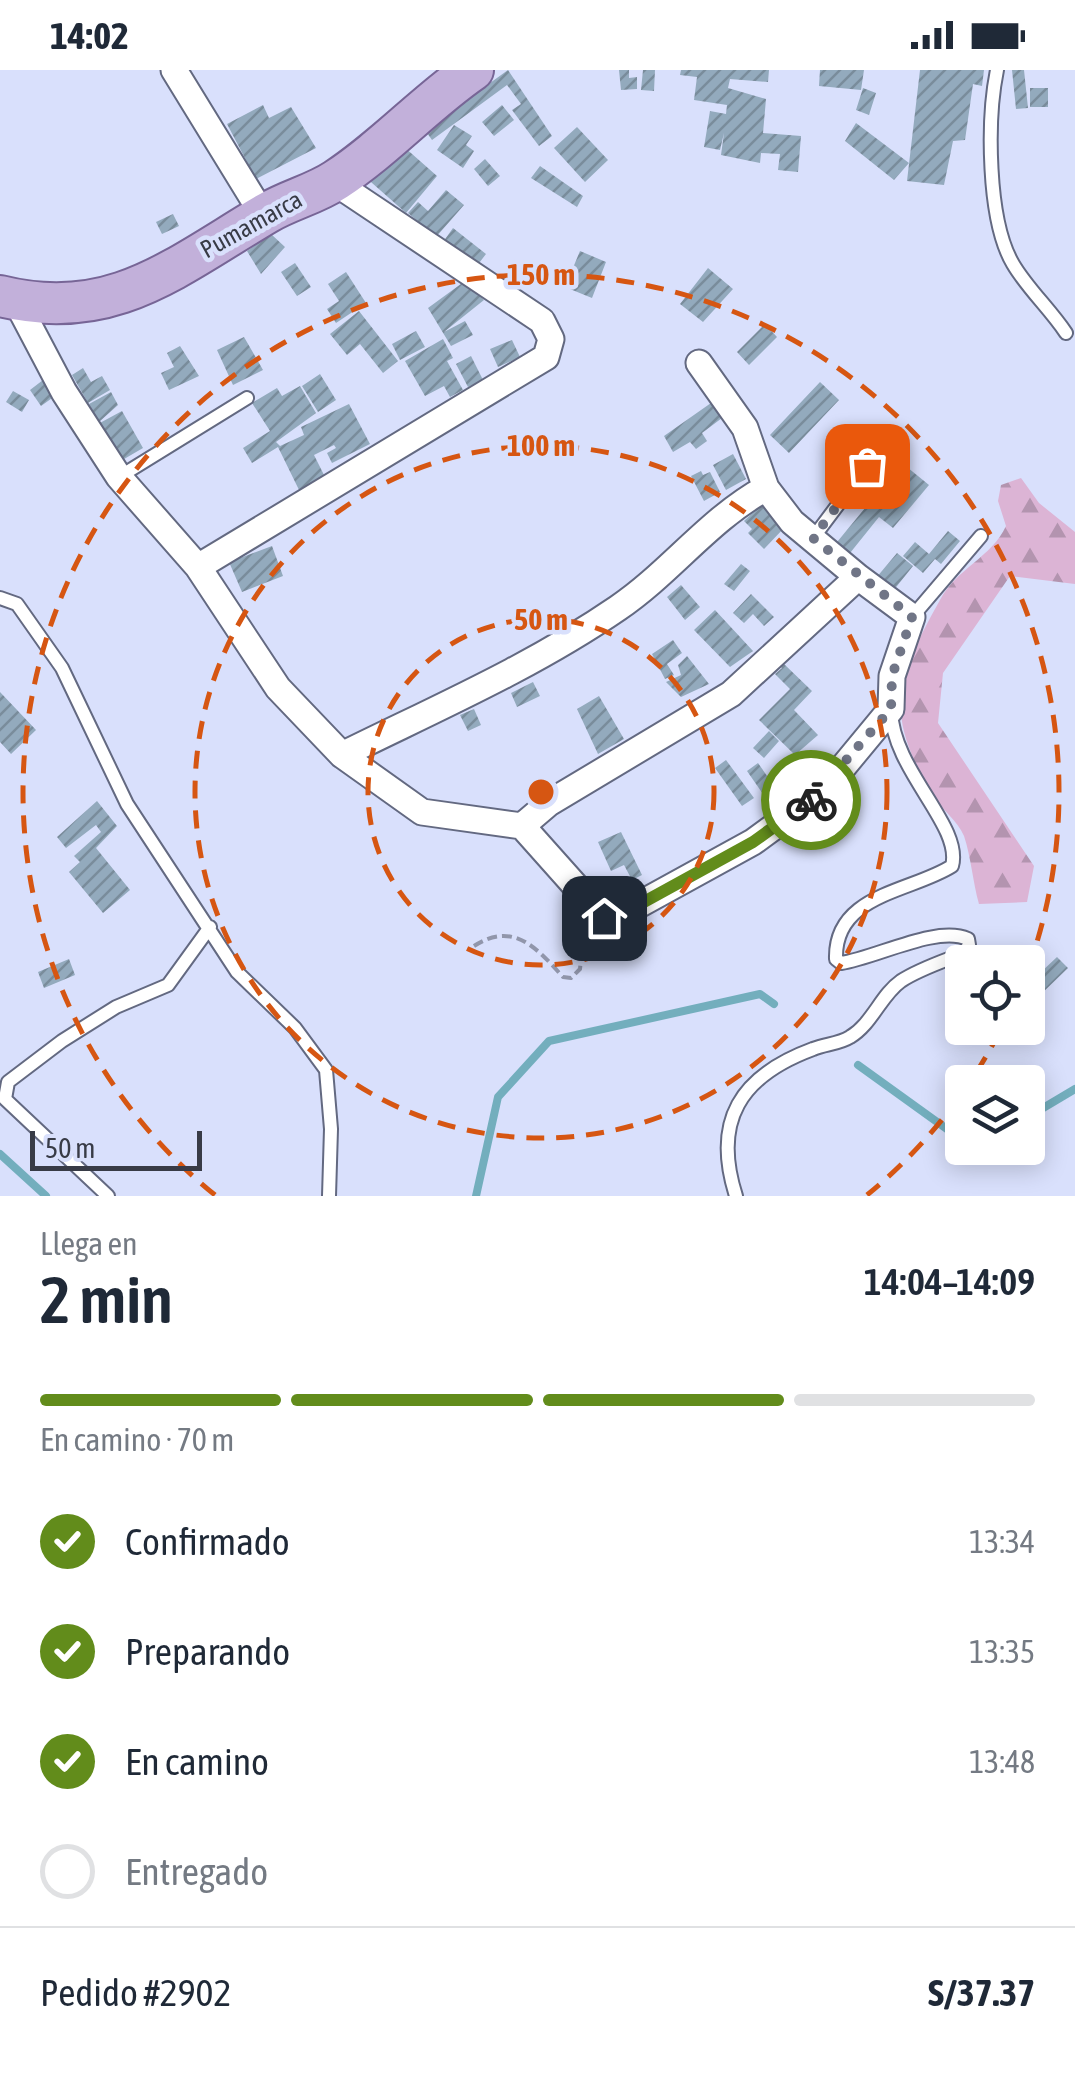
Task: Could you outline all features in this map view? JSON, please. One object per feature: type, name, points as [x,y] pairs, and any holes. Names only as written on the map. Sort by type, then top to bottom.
[{"type":"main road","name":"Pumamarca","points":[[5,299],[71,307],[107,300],[151,282],[263,215],[334,182],[469,71]]},
{"type":"street","points":[[174,70],[263,215]]},
{"type":"street","points":[[198,567],[546,357],[551,339],[542,321],[334,182]]},
{"type":"street","points":[[5,299],[120,476],[198,567],[278,688],[342,755],[422,812],[522,826],[604,918],[622,914],[753,842],[824,790],[891,709],[892,676],[912,617],[792,522],[766,488],[745,428],[699,364]]},
{"type":"street","points":[[342,755],[553,650],[622,605],[724,513],[766,488]]},
{"type":"street","points":[[522,826],[549,803],[731,694],[858,576]]},
{"type":"lane","points":[[998,70],[992,99],[993,164],[1004,240],[1012,264],[1066,332]]},
{"type":"lane","points":[[120,476],[247,398]]},
{"type":"lane","points":[[813,538],[867,466],[889,446]]},
{"type":"lane","points":[[912,617],[981,536]]},
{"type":"lane","points":[[0,598],[18,604],[62,668],[127,804],[237,972],[295,1028],[326,1070],[331,1130],[329,1196]]},
{"type":"lane","points":[[736,1196],[725,1162],[726,1132],[737,1100],[768,1074],[811,1049],[848,1038],[872,1018],[898,982],[964,953],[969,945],[968,939],[958,935],[903,945],[852,962],[841,963],[836,958],[852,914],[873,899],[940,874],[952,866],[956,853],[946,827],[898,752],[891,709]]},
{"type":"lane","points":[[108,1196],[5,1100],[8,1082],[116,1008],[168,986],[210,926]]},
{"type":"path","points":[[474,946],[502,933],[513,934],[563,977],[571,978],[580,970],[585,924],[604,918]]},
{"type":"green space","points":[[1021,478],[1039,503],[1075,532],[1075,584],[1010,576],[943,673],[938,723],[1034,866],[1027,902],[979,904],[964,836],[931,793],[906,739],[901,696],[913,653],[940,600],[1006,526],[998,501],[1001,485]]},
{"type":"building","points":[[508,70],[552,136],[539,146],[512,110],[521,104],[507,85],[432,140],[425,130]]},
{"type":"building","points":[[619,70],[629,70],[629,78],[637,77],[637,89],[621,90]]},
{"type":"building","points":[[643,70],[655,70],[654,91],[641,90]]},
{"type":"building","points":[[681,70],[769,70],[768,82],[730,79],[728,88],[766,99],[763,133],[801,136],[798,172],[778,170],[780,154],[761,153],[760,163],[721,155],[724,133],[720,150],[704,147],[710,111],[726,114],[727,105],[694,100],[697,77],[680,75]]},
{"type":"building","points":[[820,70],[864,70],[861,90],[819,86]]},
{"type":"building","points":[[920,70],[984,70],[982,86],[973,84],[965,140],[953,141],[944,185],[907,181]]},
{"type":"building","points":[[1012,70],[1024,70],[1028,108],[1016,109]]},
{"type":"building","points":[[863,88],[876,93],[869,115],[856,110]]},
{"type":"building","points":[[1030,88],[1048,88],[1048,107],[1030,107]]},
{"type":"building","points":[[263,105],[269,118],[291,107],[316,148],[256,179],[227,124]]},
{"type":"building","points":[[502,105],[514,120],[494,136],[482,122]]},
{"type":"building","points":[[856,123],[909,163],[894,180],[845,141]]},
{"type":"building","points":[[454,125],[472,136],[466,145],[474,151],[463,168],[437,150]]},
{"type":"building","points":[[577,127],[608,160],[585,182],[554,148]]},
{"type":"building","points":[[403,146],[437,176],[406,213],[363,175]]},
{"type":"building","points":[[485,159],[500,176],[488,186],[474,169]]},
{"type":"building","points":[[540,166],[583,196],[577,207],[531,178]]},
{"type":"building","points":[[446,190],[464,205],[436,237],[408,213],[418,202],[428,211]]},
{"type":"building","points":[[173,214],[179,226],[162,234],[156,222]]},
{"type":"building","points":[[453,228],[486,254],[476,267],[443,242]]},
{"type":"building","points":[[271,234],[285,247],[261,274],[247,251]]},
{"type":"building","points":[[580,251],[606,262],[592,298],[565,287]]},
{"type":"building","points":[[295,263],[311,287],[297,296],[281,272]]},
{"type":"building","points":[[708,268],[733,289],[703,322],[680,304]]},
{"type":"building","points":[[346,272],[366,303],[336,323],[327,309],[339,301],[328,284]]},
{"type":"building","points":[[465,281],[484,300],[444,332],[465,321],[473,335],[451,346],[428,308]]},
{"type":"building","points":[[359,311],[398,361],[383,373],[360,344],[347,355],[330,334]]},
{"type":"building","points":[[765,324],[777,337],[749,365],[737,352]]},
{"type":"building","points":[[416,331],[425,347],[400,360],[392,344]]},
{"type":"building","points":[[244,337],[263,370],[233,385],[217,350]]},
{"type":"building","points":[[443,339],[453,358],[447,361],[463,390],[450,397],[444,386],[425,396],[405,361]]},
{"type":"building","points":[[512,340],[520,357],[498,367],[490,349]]},
{"type":"building","points":[[180,346],[199,376],[169,390],[161,373],[174,367],[167,353]]},
{"type":"building","points":[[471,356],[483,380],[468,387],[456,364]]},
{"type":"building","points":[[83,368],[91,382],[102,376],[110,390],[88,403],[72,375]]},
{"type":"building","points":[[320,374],[336,400],[318,412],[302,386]]},
{"type":"building","points":[[43,380],[55,396],[41,406],[30,390]]},
{"type":"building","points":[[820,382],[839,400],[789,453],[770,435]]},
{"type":"building","points":[[300,386],[316,413],[276,442],[280,446],[304,435],[301,427],[349,404],[370,444],[332,463],[327,453],[336,448],[334,445],[314,455],[326,479],[300,492],[278,447],[252,463],[243,448],[270,431],[252,403],[277,388],[282,396]]},
{"type":"building","points":[[13,391],[29,400],[22,412],[6,402]]},
{"type":"building","points":[[111,392],[118,405],[99,422],[89,404]]},
{"type":"building","points":[[711,403],[722,418],[702,433],[707,441],[696,449],[690,442],[673,452],[664,436]]},
{"type":"building","points":[[122,411],[143,448],[119,462],[98,424]]},
{"type":"building","points":[[733,454],[746,479],[726,490],[713,465]]},
{"type":"building","points":[[902,463],[929,485],[893,528],[879,517],[846,558],[833,547]]},
{"type":"building","points":[[701,471],[703,475],[710,472],[720,492],[704,501],[691,476]]},
{"type":"building","points":[[762,504],[785,527],[764,549],[748,533],[752,529],[744,521]]},
{"type":"building","points":[[948,531],[960,541],[941,564],[935,559],[923,573],[903,556],[915,542],[929,554]]},
{"type":"building","points":[[272,546],[283,576],[242,592],[229,562]]},
{"type":"building","points":[[897,553],[913,566],[893,591],[876,578]]},
{"type":"building","points":[[741,564],[750,571],[734,591],[724,584]]},
{"type":"building","points":[[681,585],[700,607],[685,620],[667,597]]},
{"type":"building","points":[[751,594],[774,617],[764,626],[753,614],[744,623],[733,613]]},
{"type":"building","points":[[715,610],[753,651],[730,667],[694,630]]},
{"type":"building","points":[[673,640],[682,653],[667,664],[674,675],[665,679],[652,654]]},
{"type":"building","points":[[783,648],[791,656],[784,664],[812,691],[794,710],[818,735],[795,755],[759,720],[790,689],[775,674],[782,668],[773,660]]},
{"type":"building","points":[[687,656],[709,684],[681,697],[666,682],[681,675],[678,665]]},
{"type":"building","points":[[533,682],[540,696],[517,707],[511,693]]},
{"type":"building","points":[[0,692],[36,730],[11,754],[0,742]]},
{"type":"building","points":[[599,696],[624,739],[598,754],[577,709]]},
{"type":"building","points":[[474,709],[481,725],[468,731],[460,715]]},
{"type":"building","points":[[769,731],[779,741],[764,758],[753,748]]},
{"type":"building","points":[[792,754],[806,768],[789,786],[775,773]]},
{"type":"building","points":[[726,760],[754,798],[742,806],[715,768]]},
{"type":"building","points":[[758,763],[781,796],[770,804],[747,771]]},
{"type":"building","points":[[97,801],[117,826],[96,848],[130,890],[103,913],[69,872],[80,862],[74,856],[101,832],[96,825],[66,848],[57,837]]},
{"type":"building","points":[[621,832],[642,875],[632,880],[624,865],[611,871],[598,842]]},
{"type":"building","points":[[1057,957],[1068,968],[1045,990],[1045,968]]},
{"type":"building","points":[[69,959],[75,975],[44,988],[38,972]]},
{"type":"waterway","points":[[476,1196],[498,1097],[549,1041],[760,994],[774,1004]]},
{"type":"waterway","points":[[858,1065],[945,1128]]},
{"type":"waterway","points":[[1045,1107],[1075,1089]]},
{"type":"waterway","points":[[0,1154],[46,1196]]},
{"type":"way so far","points":[[811,800],[824,790],[891,709],[892,676],[912,617],[813,538],[867,466]]},
{"type":"route","points":[[604,918],[622,914],[753,842],[811,800]]}]
